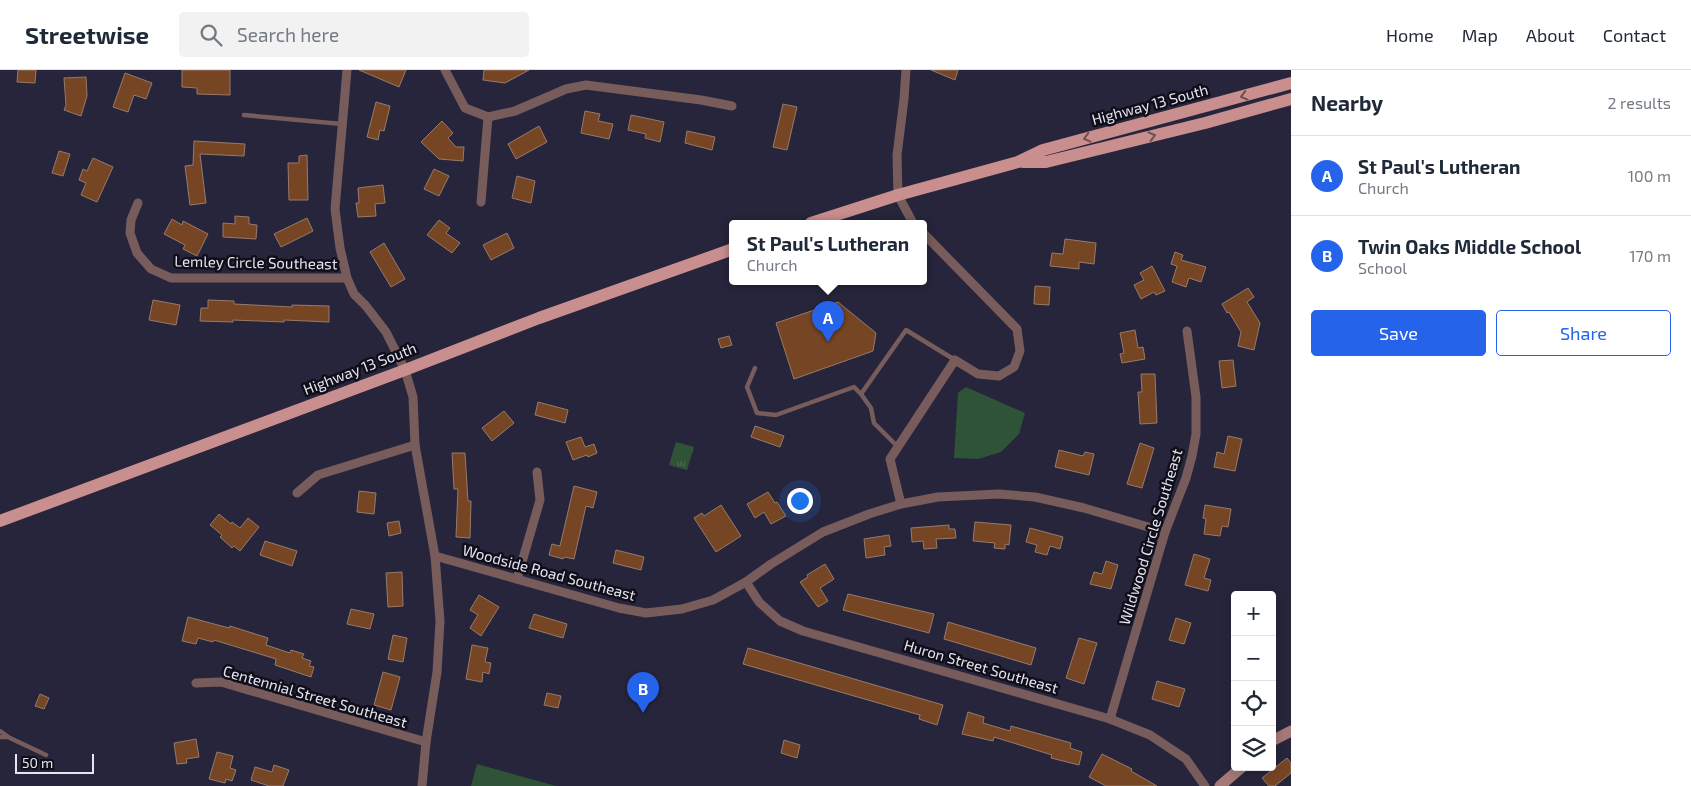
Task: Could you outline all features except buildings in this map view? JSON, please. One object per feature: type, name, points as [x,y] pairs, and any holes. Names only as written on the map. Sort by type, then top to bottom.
[{"type":"main road","name":"Highway 13 South","points":[[820,220],[898,195],[1018,162],[1043,150],[1291,83]]},
{"type":"main road","name":"Highway 13 South","points":[[1018,162],[1046,162],[1205,123],[1291,99]]},
{"type":"main road","name":"Highway 13 South","points":[[0,521],[539,318],[729,250]]},
{"type":"street","points":[[347,70],[335,209],[340,248],[347,278],[354,294],[386,332],[405,370],[413,397],[415,445],[435,556],[440,621],[437,672],[426,742],[422,786]]},
{"type":"street","points":[[445,70],[465,108],[488,117],[515,111],[566,89],[586,85],[732,106]]},
{"type":"street","points":[[906,70],[897,155],[898,195],[911,220]]},
{"type":"street","points":[[481,202],[488,117]]},
{"type":"street","name":"Lemley Circle Southeast","points":[[138,203],[131,220],[130,233],[137,253],[151,269],[171,278],[347,278]]},
{"type":"street","points":[[901,504],[890,459],[955,360],[978,374],[998,376],[1014,367],[1020,351],[1017,329],[927,237]]},
{"type":"street","name":"Wildwood Circle Southeast","points":[[1110,719],[1165,532],[1186,478],[1192,456],[1196,434],[1196,398],[1187,331]]},
{"type":"street","points":[[298,493],[318,475],[415,445]]},
{"type":"street","points":[[517,579],[540,500],[537,472]]},
{"type":"street","name":"Woodside Road Southeast","points":[[435,556],[619,608],[646,613],[682,609],[713,600],[746,582],[823,532],[901,504],[938,497],[999,494],[1035,497],[1084,508],[1165,532]]},
{"type":"street","name":"Huron Street Southeast","points":[[746,582],[759,602],[780,621],[803,630],[1110,719],[1150,734],[1186,759],[1205,786]]},
{"type":"street","name":"Centennial Street Southeast","points":[[196,683],[221,682],[426,742]]},
{"type":"street","points":[[1276,739],[1291,731]]},
{"type":"street","points":[[1220,786],[1237,771]]},
{"type":"lane","points":[[244,116],[342,124]]},
{"type":"lane","points":[[861,394],[906,330],[955,360]]},
{"type":"lane","points":[[755,368],[747,387],[757,413],[776,415],[854,387],[871,408],[874,423],[898,447]]},
{"type":"lane","points":[[0,731],[8,737],[46,755]]},
{"type":"lane","points":[[0,737],[8,737]]},
{"type":"green space","points":[[966,387],[1025,413],[1019,434],[1001,452],[978,459],[954,458],[958,393]]},
{"type":"green space","points":[[676,442],[694,447],[687,470],[669,465]]},
{"type":"green space","points":[[477,764],[556,786],[471,786]]},
{"type":"place","name":"St Paul's Lutheran","points":[[828,342]]},
{"type":"place","name":"Twin Oaks Middle School","points":[[643,713]]}]
